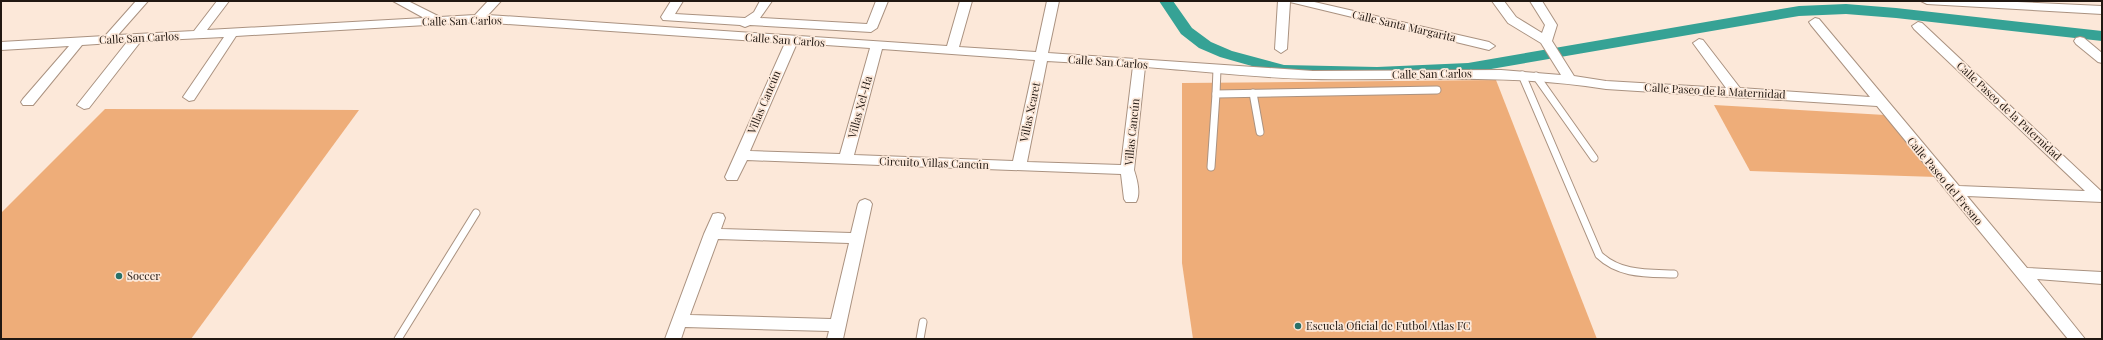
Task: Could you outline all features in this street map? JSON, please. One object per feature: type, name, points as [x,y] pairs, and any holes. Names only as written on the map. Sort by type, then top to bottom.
[{"type":"street","points":[[108,40],[142,1]]},
{"type":"street","points":[[198,34],[223,1]]},
{"type":"street","points":[[399,1],[438,20]]},
{"type":"street","points":[[478,18],[495,1]]},
{"type":"street","points":[[677,1],[667,17],[746,21],[761,18],[871,28],[882,1]]},
{"type":"street","points":[[756,38],[766,1]]},
{"type":"street","points":[[952,51],[966,1]]},
{"type":"street","name":"Villas Xcaret","points":[[1019,166],[1043,58],[1053,1]]},
{"type":"street","points":[[1281,49],[1284,1]]},
{"type":"street","name":"Calle Santa Margarita","points":[[1295,1],[1489,46]]},
{"type":"street","points":[[1498,1],[1505,13],[1520,26],[1549,45],[1570,79]]},
{"type":"street","points":[[1536,1],[1551,25],[1549,45]]},
{"type":"street","points":[[1927,1],[1972,2],[2102,10]]},
{"type":"street","points":[[2096,1],[2102,7]]},
{"type":"street","name":"Calle San Carlos","points":[[1,46],[478,18],[737,36],[789,44],[875,51],[952,51],[1139,65],[1313,75],[1464,74],[1522,75],[1570,79]]},
{"type":"street","points":[[737,36],[746,21]]},
{"type":"street","name":"Calle Paseo del Fresno","points":[[1814,22],[2077,339]]},
{"type":"street","points":[[1520,26],[1551,25]]},
{"type":"street","name":"Calle Paseo de la Paternidad","points":[[1918,26],[2101,197]]},
{"type":"street","points":[[189,97],[233,32]]},
{"type":"street","points":[[84,105],[137,38]]},
{"type":"street","points":[[28,102],[79,41]]},
{"type":"street","points":[[2080,41],[2102,59]]},
{"type":"street","points":[[1699,43],[1736,92]]},
{"type":"street","name":"Villas Cancún","points":[[732,177],[789,44]]},
{"type":"street","name":"Villas Xel-Ha","points":[[846,159],[875,51]]},
{"type":"street","name":"Villas Cancún","points":[[1131,199],[1130,179],[1127,170],[1139,65]]},
{"type":"street","name":"Calle Paseo de la Maternidad","points":[[1570,79],[1606,85],[1880,102]]},
{"type":"street","name":"Circuito Villas Cancún","points":[[741,155],[1127,170]]},
{"type":"street","points":[[1954,192],[2101,197]]},
{"type":"street","points":[[679,321],[836,332],[865,204]]},
{"type":"street","points":[[673,339],[718,218]]},
{"type":"street","points":[[711,234],[857,238]]},
{"type":"street","points":[[2022,273],[2102,278]]},
{"type":"lane","points":[[1211,167],[1217,70]]},
{"type":"lane","points":[[1522,75],[1599,255],[1606,264],[1619,270],[1674,274]]},
{"type":"lane","points":[[1536,76],[1594,158]]},
{"type":"lane","points":[[1216,94],[1437,90]]},
{"type":"lane","points":[[1253,93],[1260,132]]},
{"type":"lane","points":[[398,339],[476,213]]},
{"type":"lane","points":[[920,339],[923,322]]},
{"type":"shaded area","points":[[1496,80],[1597,339],[1193,339],[1182,263],[1182,83]]},
{"type":"shaded area","points":[[1714,105],[1885,115],[1937,177],[1750,171]]},
{"type":"shaded area","name":"Soccer","points":[[105,109],[359,110],[191,339],[1,339],[1,213]]},
{"type":"waterway","points":[[1166,1],[1186,31],[1205,45],[1226,54],[1283,70],[1377,72],[1468,68],[1799,11],[1846,9],[1896,13],[2102,36]]},
{"type":"place","name":"Soccer","points":[[119,276]]},
{"type":"place","name":"Escuela Oficial de Futbol Atlas FC","points":[[1298,326]]}]
